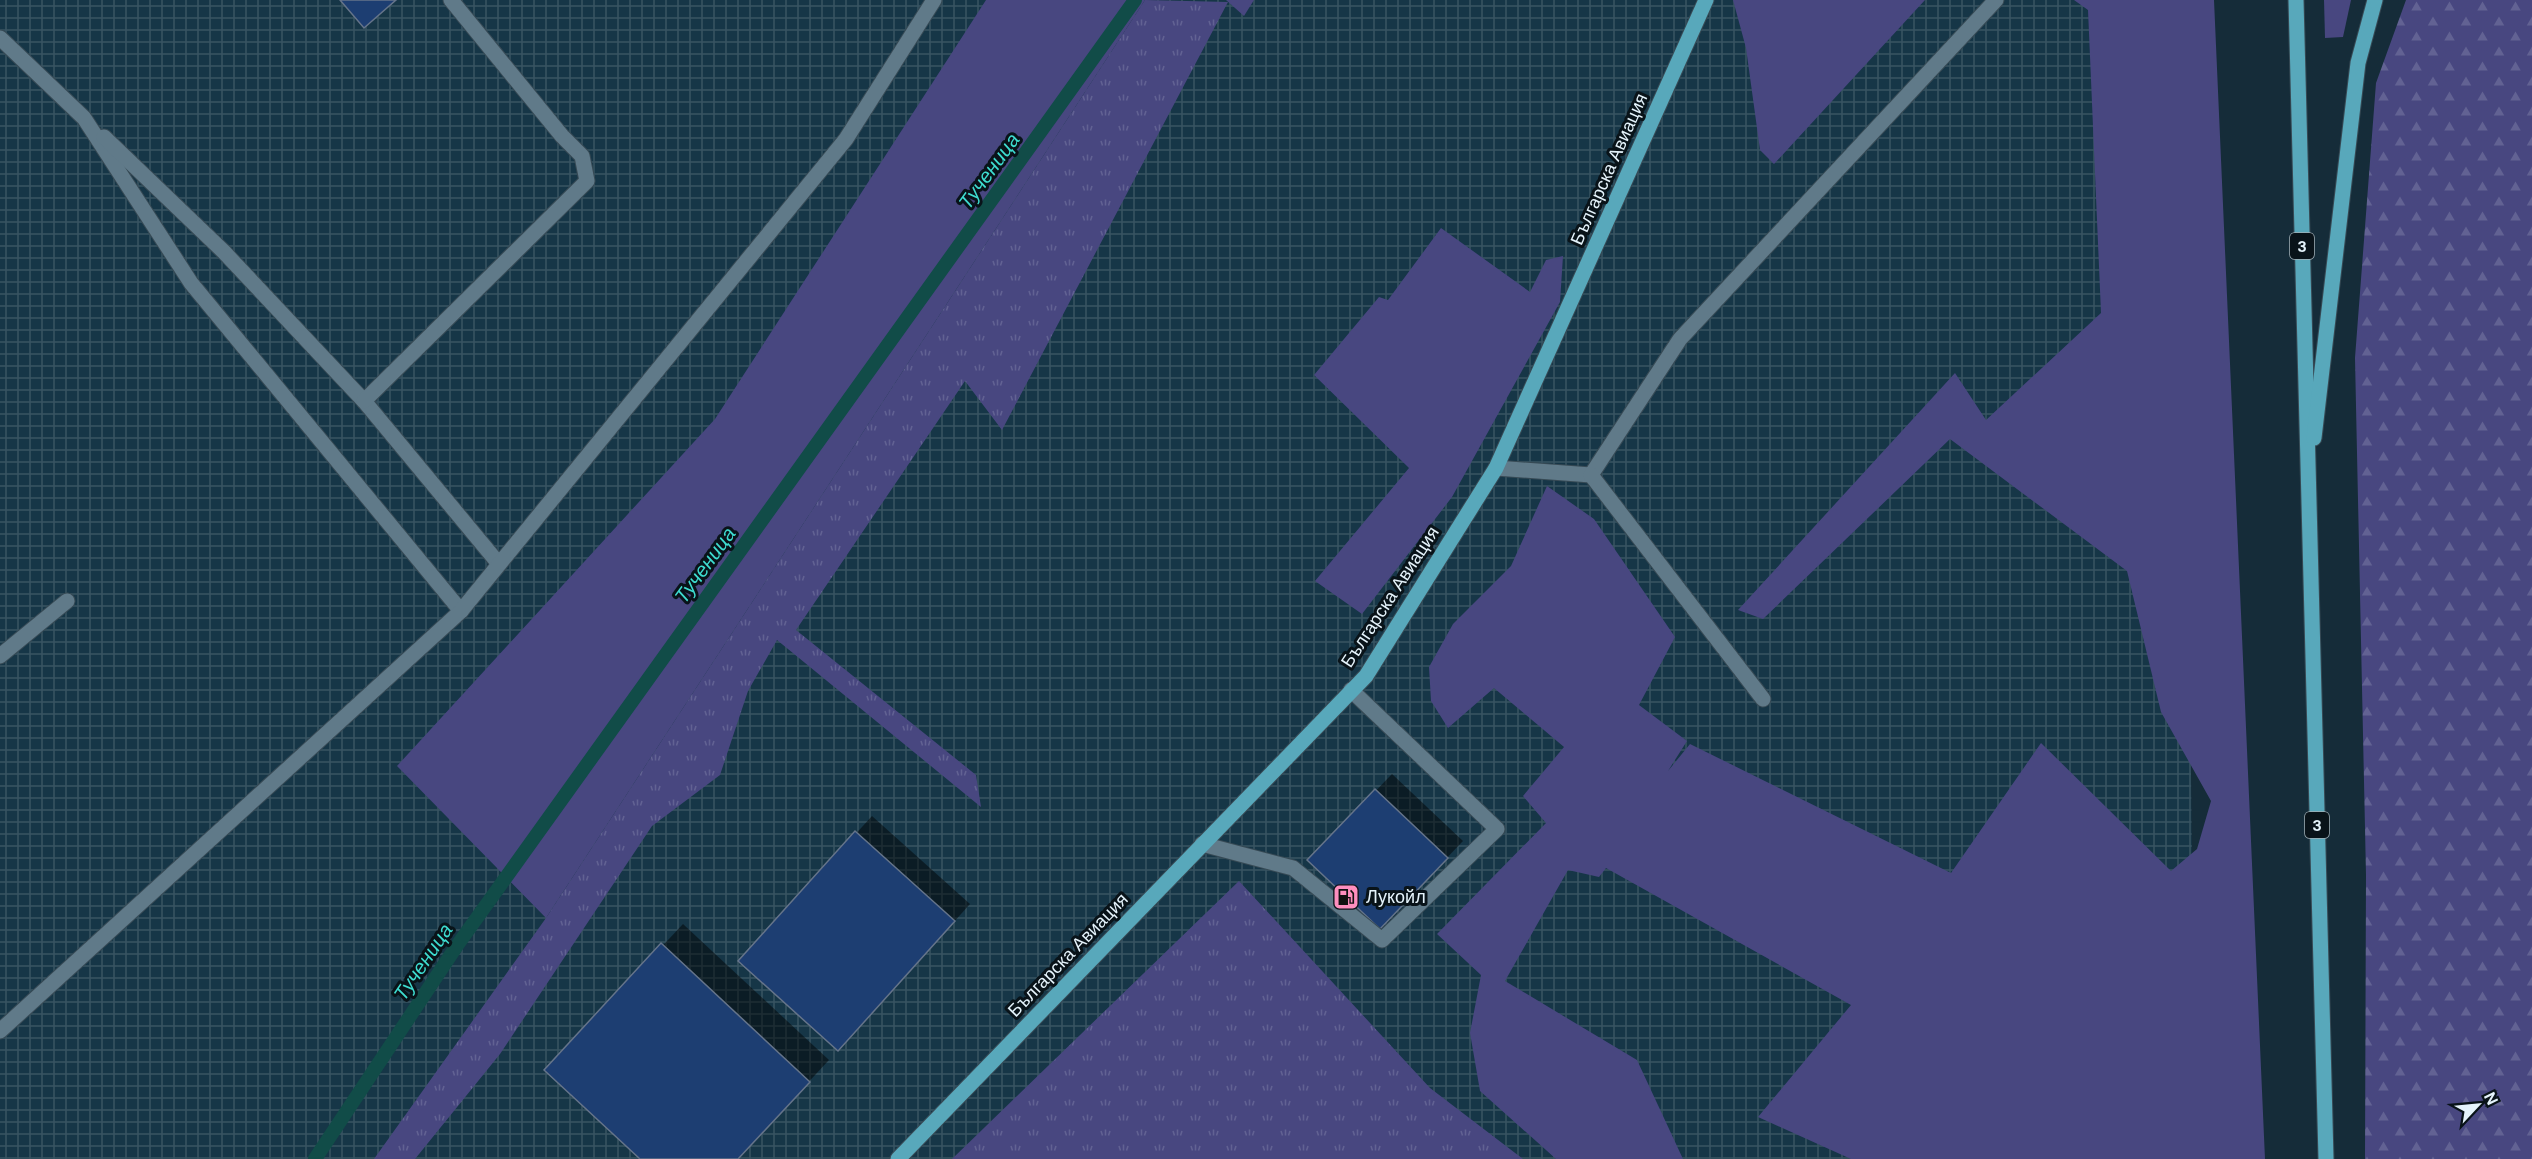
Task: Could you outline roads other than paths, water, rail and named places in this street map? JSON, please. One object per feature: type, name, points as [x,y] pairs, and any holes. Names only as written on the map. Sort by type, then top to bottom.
[{"type":"main road","name":"Българска Авиация","points":[[898,1159],[1366,676],[1496,468],[1706,0]]},
{"type":"main road","name":"3","points":[[2296,0],[2326,1159]]},
{"type":"main road","points":[[2308,492],[2358,63],[2375,0]]},
{"type":"lane","points":[[364,401],[587,181],[582,156],[562,136],[451,0]]},
{"type":"lane","points":[[0,1031],[461,611],[846,139],[934,0]]},
{"type":"lane","points":[[1591,476],[1680,339],[1996,0]]},
{"type":"lane","points":[[0,38],[224,252],[364,401],[499,564]]},
{"type":"lane","points":[[84,118],[191,283],[461,611]]},
{"type":"lane","points":[[1496,468],[1591,476],[1763,699]]},
{"type":"lane","points":[[0,656],[67,601]]},
{"type":"lane","points":[[1202,844],[1293,868],[1382,940],[1497,829],[1351,690]]},
{"type":"waterway","name":"Тученица","points":[[315,1159],[456,947],[1135,0]]},
{"type":"place","name":"Лукойл","points":[[1346,897]]}]
